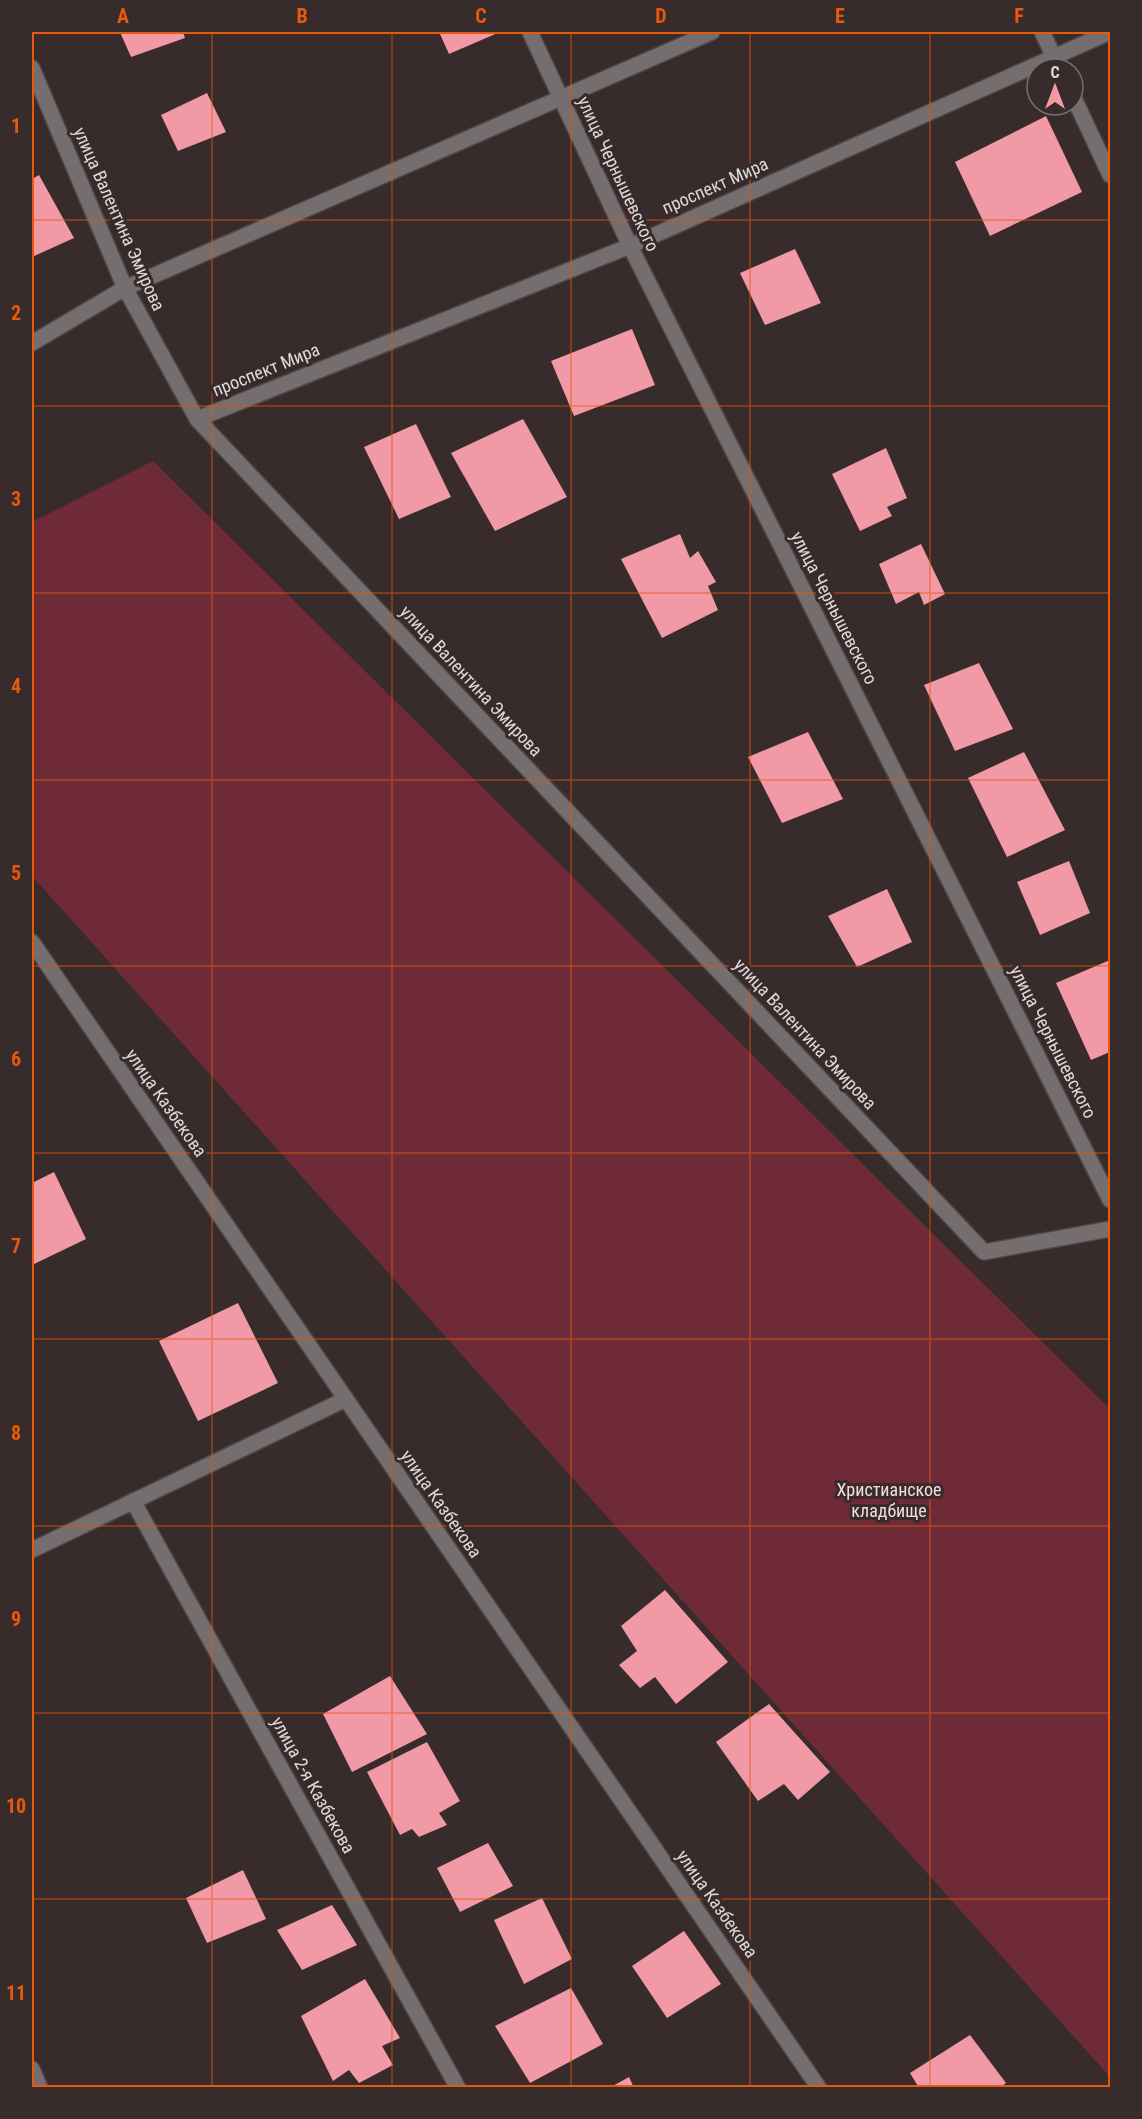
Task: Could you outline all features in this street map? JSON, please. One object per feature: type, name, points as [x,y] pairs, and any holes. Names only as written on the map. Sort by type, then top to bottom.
[{"type":"street","name":"улица Чернышевского","points":[[530,32],[630,246],[1110,1200]]},
{"type":"street","points":[[32,343],[125,288],[712,32]]},
{"type":"street","points":[[1042,32],[1054,57]]},
{"type":"street","name":"проспект Мира","points":[[1067,57],[1110,32]]},
{"type":"street","name":"улица Валентина Эмирова","points":[[32,68],[125,288],[197,419],[984,1252],[1110,1229]]},
{"type":"street","name":"проспект Мира","points":[[197,419],[630,246],[1025,77]]},
{"type":"street","points":[[1083,117],[1110,176]]},
{"type":"street","name":"улица Казбекова","points":[[32,942],[819,2088]]},
{"type":"street","points":[[32,1550],[346,1399]]},
{"type":"street","name":"улица 2-я Казбекова","points":[[133,1501],[458,2088]]},
{"type":"street","points":[[32,2070],[40,2088]]},
{"type":"green space","name":"Христианское кладбище","points":[[153,461],[1110,1409],[1110,2077],[32,876],[32,522]]},
{"type":"building","points":[[120,32],[183,32],[185,38],[131,57]]},
{"type":"building","points":[[439,32],[500,32],[449,54]]},
{"type":"building","points":[[207,93],[226,132],[178,151],[161,115]]},
{"type":"building","points":[[1046,117],[1082,192],[990,236],[955,162]]},
{"type":"building","points":[[39,175],[74,238],[32,257],[32,179]]},
{"type":"building","points":[[795,249],[821,303],[765,325],[740,273]]},
{"type":"building","points":[[632,329],[655,385],[574,416],[551,361]]},
{"type":"building","points":[[523,419],[567,497],[495,531],[451,453]]},
{"type":"building","points":[[416,424],[451,497],[399,519],[364,447]]},
{"type":"building","points":[[886,448],[907,498],[887,507],[892,516],[860,531],[832,474]]},
{"type":"building","points":[[680,534],[690,558],[698,551],[716,582],[708,586],[718,610],[662,638],[621,559]]},
{"type":"building","points":[[921,544],[945,594],[924,605],[919,592],[896,604],[879,564]]},
{"type":"building","points":[[979,663],[1013,729],[955,751],[924,685]]},
{"type":"building","points":[[808,732],[843,799],[782,823],[748,757]]},
{"type":"building","points":[[1024,752],[1065,830],[1007,857],[968,778]]},
{"type":"building","points":[[1069,861],[1090,913],[1040,935],[1017,882]]},
{"type":"building","points":[[887,889],[912,942],[857,967],[828,916]]},
{"type":"building","points":[[1110,960],[1110,1052],[1091,1060],[1056,983]]},
{"type":"building","points":[[54,1172],[86,1239],[32,1265],[32,1183]]},
{"type":"building","points":[[238,1303],[278,1383],[198,1421],[159,1341]]},
{"type":"building","points":[[665,1590],[728,1662],[676,1704],[655,1677],[640,1688],[619,1665],[637,1651],[621,1626]]},
{"type":"building","points":[[390,1676],[427,1734],[352,1772],[323,1714]]},
{"type":"building","points":[[769,1704],[830,1772],[798,1800],[784,1784],[758,1801],[716,1742]]},
{"type":"building","points":[[427,1742],[460,1801],[439,1813],[447,1825],[419,1837],[412,1829],[400,1835],[367,1772]]},
{"type":"building","points":[[488,1843],[513,1886],[460,1912],[437,1868]]},
{"type":"building","points":[[243,1870],[266,1919],[207,1943],[186,1898]]},
{"type":"building","points":[[542,1898],[572,1959],[524,1984],[494,1920]]},
{"type":"building","points":[[332,1905],[357,1945],[302,1970],[277,1930]]},
{"type":"building","points":[[684,1931],[721,1984],[667,2018],[632,1966]]},
{"type":"building","points":[[365,1979],[400,2038],[382,2046],[393,2065],[359,2083],[349,2070],[333,2081],[301,2016]]},
{"type":"building","points":[[571,1988],[603,2044],[530,2083],[495,2026]]},
{"type":"building","points":[[970,2035],[1006,2083],[999,2088],[919,2088],[910,2073]]},
{"type":"building","points":[[629,2077],[634,2088],[609,2088]]}]
